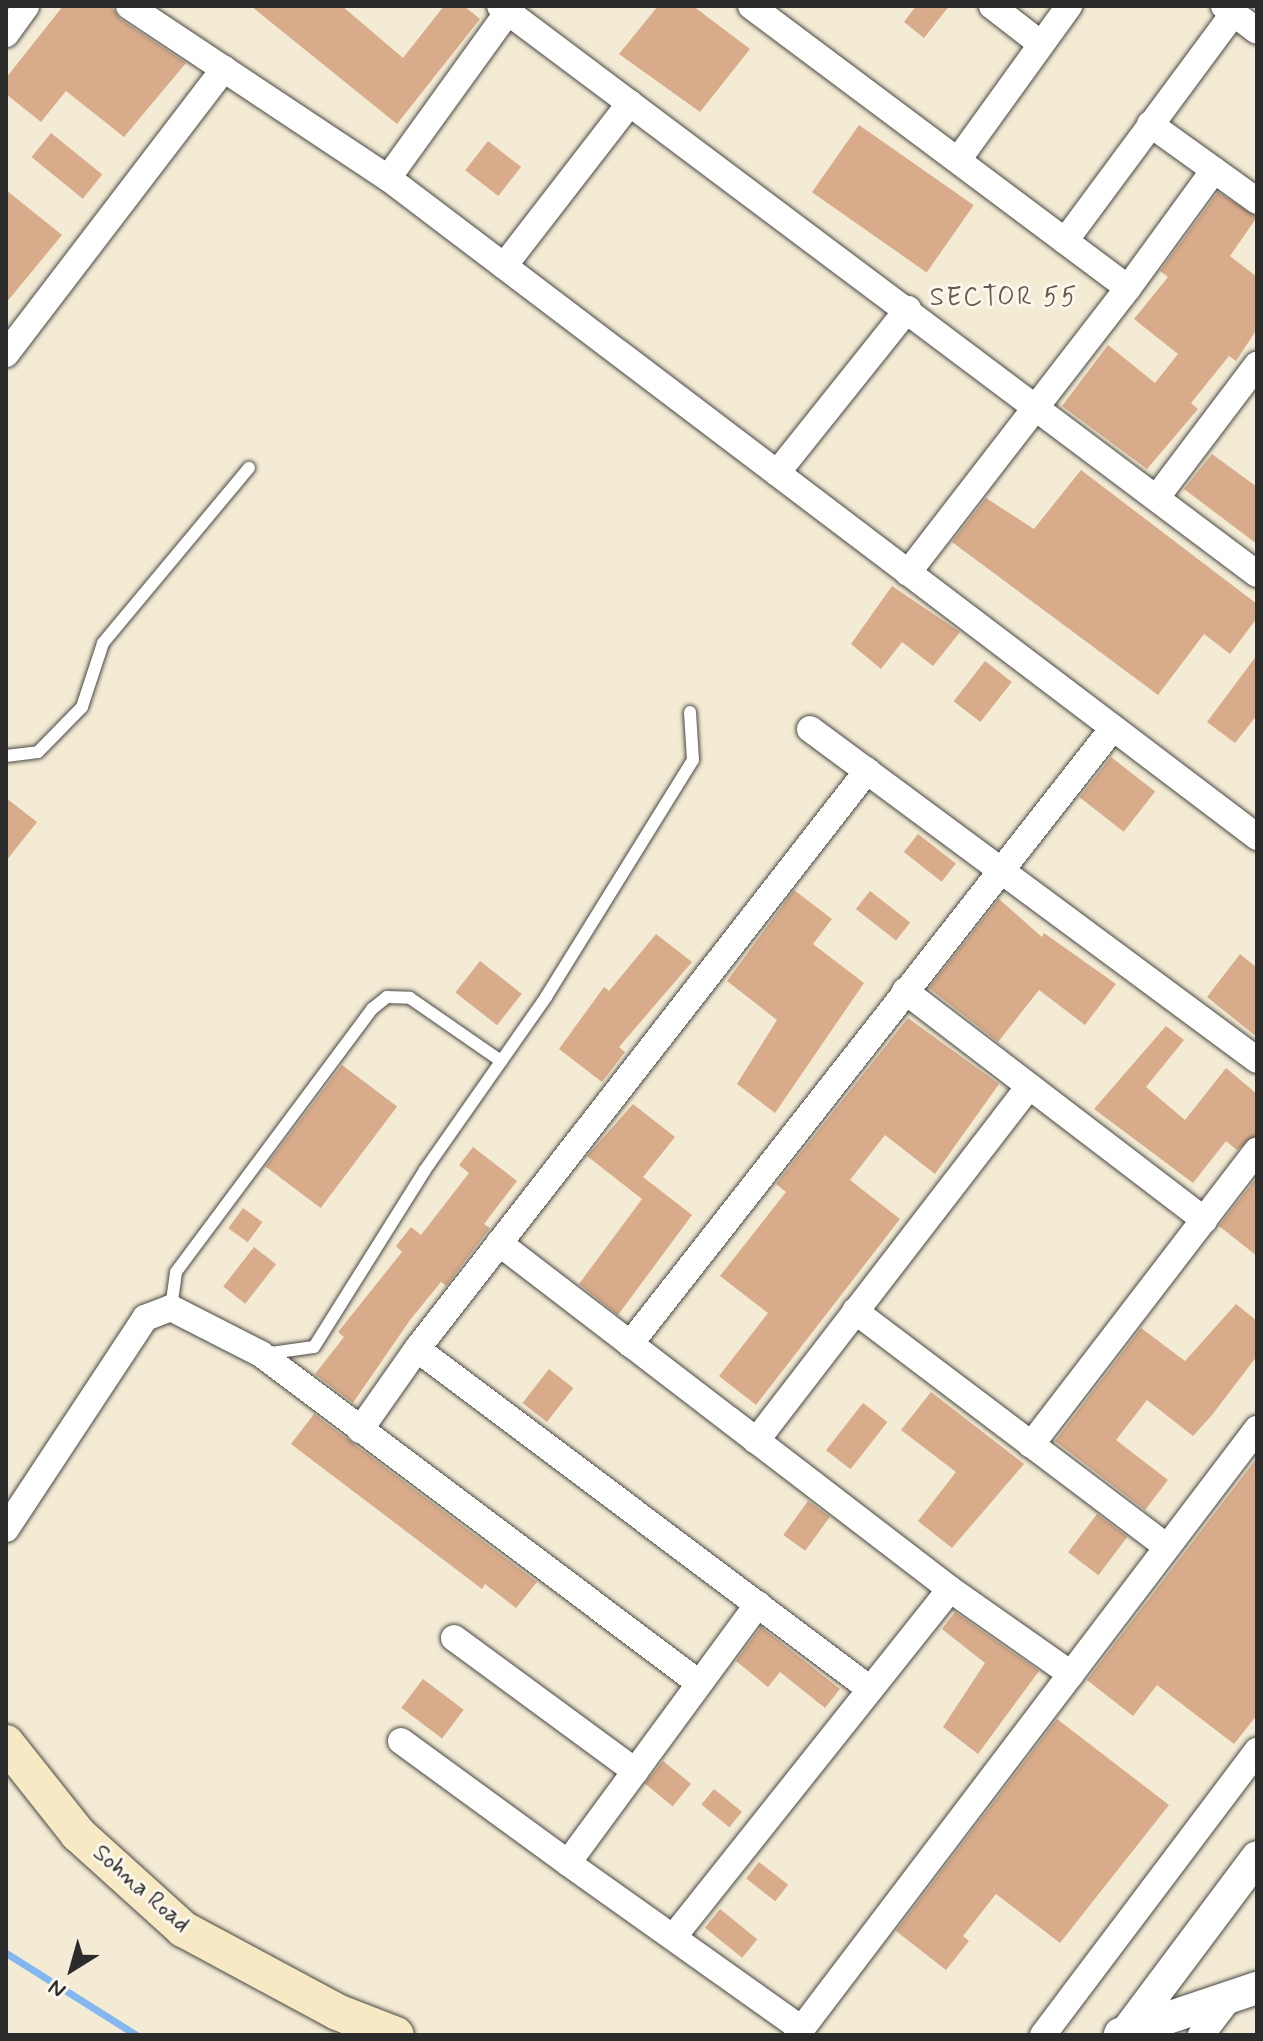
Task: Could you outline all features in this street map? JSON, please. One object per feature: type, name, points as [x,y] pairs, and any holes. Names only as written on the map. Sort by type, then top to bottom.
[{"type":"main road","name":"Sohna Road","points":[[6,1743],[78,1834],[183,1929],[324,2006],[396,2035]]},
{"type":"street","points":[[6,34],[26,6]]},
{"type":"street","points":[[129,6],[388,178],[1257,837]]},
{"type":"street","points":[[751,6],[1128,288]]},
{"type":"street","points":[[992,6],[1041,44]]},
{"type":"street","points":[[958,160],[1069,6]]},
{"type":"street","points":[[388,178],[506,8],[1257,574]]},
{"type":"street","points":[[1065,241],[1229,10],[1257,31]]},
{"type":"street","points":[[6,354],[224,69]]},
{"type":"street","points":[[504,266],[630,103]]},
{"type":"street","points":[[1150,124],[1257,201]]},
{"type":"street","points":[[908,573],[1039,408],[1214,170]]},
{"type":"street","points":[[777,473],[908,309]]},
{"type":"street","points":[[1157,497],[1255,372]]},
{"type":"street","points":[[630,1344],[1113,728]]},
{"type":"street","points":[[810,729],[1257,1060]]},
{"type":"street","points":[[360,1430],[417,1349],[867,771]]},
{"type":"street","points":[[905,991],[1204,1220]]},
{"type":"street","points":[[756,1441],[1029,1086]]},
{"type":"street","points":[[1031,1445],[1257,1151]]},
{"type":"street","points":[[499,1243],[950,1589],[1071,1674]]},
{"type":"street","points":[[6,1529],[145,1318],[171,1308],[261,1354],[699,1683]]},
{"type":"street","points":[[855,1311],[1167,1547]]},
{"type":"street","points":[[417,1349],[870,1689]]},
{"type":"street","points":[[401,1741],[568,1863],[675,1935],[799,2032],[1257,1429]]},
{"type":"street","points":[[675,1935],[950,1589]]},
{"type":"street","points":[[568,1863],[758,1604]]},
{"type":"street","points":[[454,1638],[635,1771]]},
{"type":"street","points":[[1043,2035],[1257,1751]]},
{"type":"street","points":[[1131,2033],[1257,1857]]},
{"type":"street","points":[[1131,2033],[1257,1887]]},
{"type":"street","points":[[1131,2033],[1244,1992]]},
{"type":"street","points":[[1201,2035],[1244,1992]]},
{"type":"lane","points":[[6,756],[38,752],[82,707],[103,643],[249,468]]},
{"type":"lane","points":[[261,1354],[314,1347],[693,760],[690,712]]},
{"type":"lane","points":[[171,1308],[176,1272],[372,1009],[387,997],[410,998],[501,1061]]},
{"type":"building","points":[[63,6],[111,6],[120,19],[186,63],[124,137],[66,91],[41,122],[6,94],[6,78]]},
{"type":"building","points":[[251,6],[342,6],[403,58],[444,6],[464,6],[480,19],[397,124]]},
{"type":"building","points":[[658,6],[693,6],[750,49],[700,112],[619,54]]},
{"type":"building","points":[[916,6],[949,6],[924,38],[904,22]]},
{"type":"building","points":[[859,125],[974,205],[927,272],[812,192]]},
{"type":"building","points":[[51,133],[102,175],[83,199],[31,157]]},
{"type":"building","points":[[488,141],[521,167],[498,196],[465,170]]},
{"type":"building","points":[[6,190],[62,235],[6,303]]},
{"type":"building","points":[[1218,192],[1257,217],[1230,256],[1257,277],[1257,329],[1236,361],[1229,356],[1191,403],[1198,409],[1147,469],[1062,406],[1108,345],[1155,383],[1178,354],[1134,319],[1168,277],[1160,271]]},
{"type":"building","points":[[1212,454],[1257,487],[1257,544],[1184,489]]},
{"type":"building","points":[[1081,470],[1257,604],[1257,618],[1230,654],[1204,634],[1158,695],[952,542],[986,498],[1034,529]]},
{"type":"building","points":[[892,586],[960,632],[933,666],[902,642],[881,669],[851,644]]},
{"type":"building","points":[[1257,655],[1257,715],[1235,743],[1207,722]]},
{"type":"building","points":[[985,661],[1012,682],[980,722],[954,701]]},
{"type":"building","points":[[1111,757],[1155,791],[1124,832],[1080,797]]},
{"type":"building","points":[[6,798],[37,822],[6,861]]},
{"type":"building","points":[[918,834],[956,864],[942,882],[904,852]]},
{"type":"building","points":[[794,890],[832,919],[813,944],[864,983],[775,1113],[737,1084],[777,1020],[727,981]]},
{"type":"building","points":[[870,891],[910,922],[896,941],[856,909]]},
{"type":"building","points":[[999,899],[1042,937],[1044,933],[1116,984],[1085,1025],[1039,990],[998,1042],[929,988]]},
{"type":"building","points":[[656,934],[692,962],[619,1047],[625,1052],[602,1082],[559,1049],[604,987],[609,991]]},
{"type":"building","points":[[1240,954],[1257,968],[1257,1037],[1207,997]]},
{"type":"building","points":[[480,961],[522,994],[497,1025],[455,993]]},
{"type":"building","points":[[908,1018],[999,1084],[935,1174],[885,1135],[850,1180],[900,1219],[756,1405],[719,1376],[768,1313],[720,1276],[786,1192],[776,1184]]},
{"type":"building","points":[[1166,1026],[1184,1040],[1146,1087],[1185,1120],[1226,1068],[1257,1094],[1257,1135],[1237,1150],[1226,1141],[1193,1183],[1094,1109]]},
{"type":"building","points":[[342,1065],[397,1107],[321,1208],[266,1166]]},
{"type":"building","points":[[633,1104],[675,1137],[643,1177],[692,1215],[618,1315],[579,1284],[642,1199],[587,1156]]},
{"type":"building","points":[[473,1147],[517,1181],[484,1224],[490,1228],[446,1286],[441,1282],[410,1320],[353,1403],[315,1374],[344,1337],[338,1332],[402,1252],[396,1246],[411,1227],[421,1235],[469,1173],[459,1165]]},
{"type":"building","points":[[1257,1177],[1257,1256],[1219,1226]]},
{"type":"building","points":[[243,1208],[262,1222],[248,1242],[228,1228]]},
{"type":"building","points":[[254,1247],[276,1264],[245,1304],[223,1286]]},
{"type":"building","points":[[1236,1304],[1257,1321],[1257,1356],[1212,1415],[1193,1436],[1147,1400],[1116,1440],[1168,1480],[1145,1510],[1055,1441],[1141,1328],[1185,1361]]},
{"type":"building","points":[[549,1369],[573,1388],[547,1422],[523,1403]]},
{"type":"building","points":[[931,1392],[1024,1464],[952,1548],[918,1521],[956,1472],[901,1430]]},
{"type":"building","points":[[863,1403],[887,1422],[850,1469],[826,1450]]},
{"type":"building","points":[[314,1414],[537,1582],[516,1608],[485,1584],[482,1589],[291,1444]]},
{"type":"building","points":[[1257,1458],[1257,1715],[1234,1744],[1157,1685],[1133,1716],[1087,1680]]},
{"type":"building","points":[[808,1501],[830,1517],[805,1551],[783,1535]]},
{"type":"building","points":[[1097,1514],[1127,1537],[1098,1575],[1068,1552]]},
{"type":"building","points":[[955,1612],[1039,1671],[978,1754],[943,1727],[985,1663],[942,1629]]},
{"type":"building","points":[[761,1627],[840,1689],[825,1708],[780,1672],[768,1687],[736,1661]]},
{"type":"building","points":[[423,1679],[464,1710],[442,1738],[401,1708]]},
{"type":"building","points":[[1057,1719],[1169,1805],[1060,1943],[996,1894],[963,1936],[969,1941],[946,1970],[896,1931]]},
{"type":"building","points":[[663,1761],[691,1784],[673,1806],[645,1784]]},
{"type":"building","points":[[714,1789],[742,1812],[729,1827],[701,1805]]},
{"type":"building","points":[[759,1862],[788,1885],[775,1901],[746,1879]]},
{"type":"building","points":[[720,1909],[757,1939],[742,1958],[705,1928]]},
{"type":"waterway","points":[[6,1953],[136,2035]]},
{"type":"district","name":"SECTOR 55","points":[[1004,299]]}]
